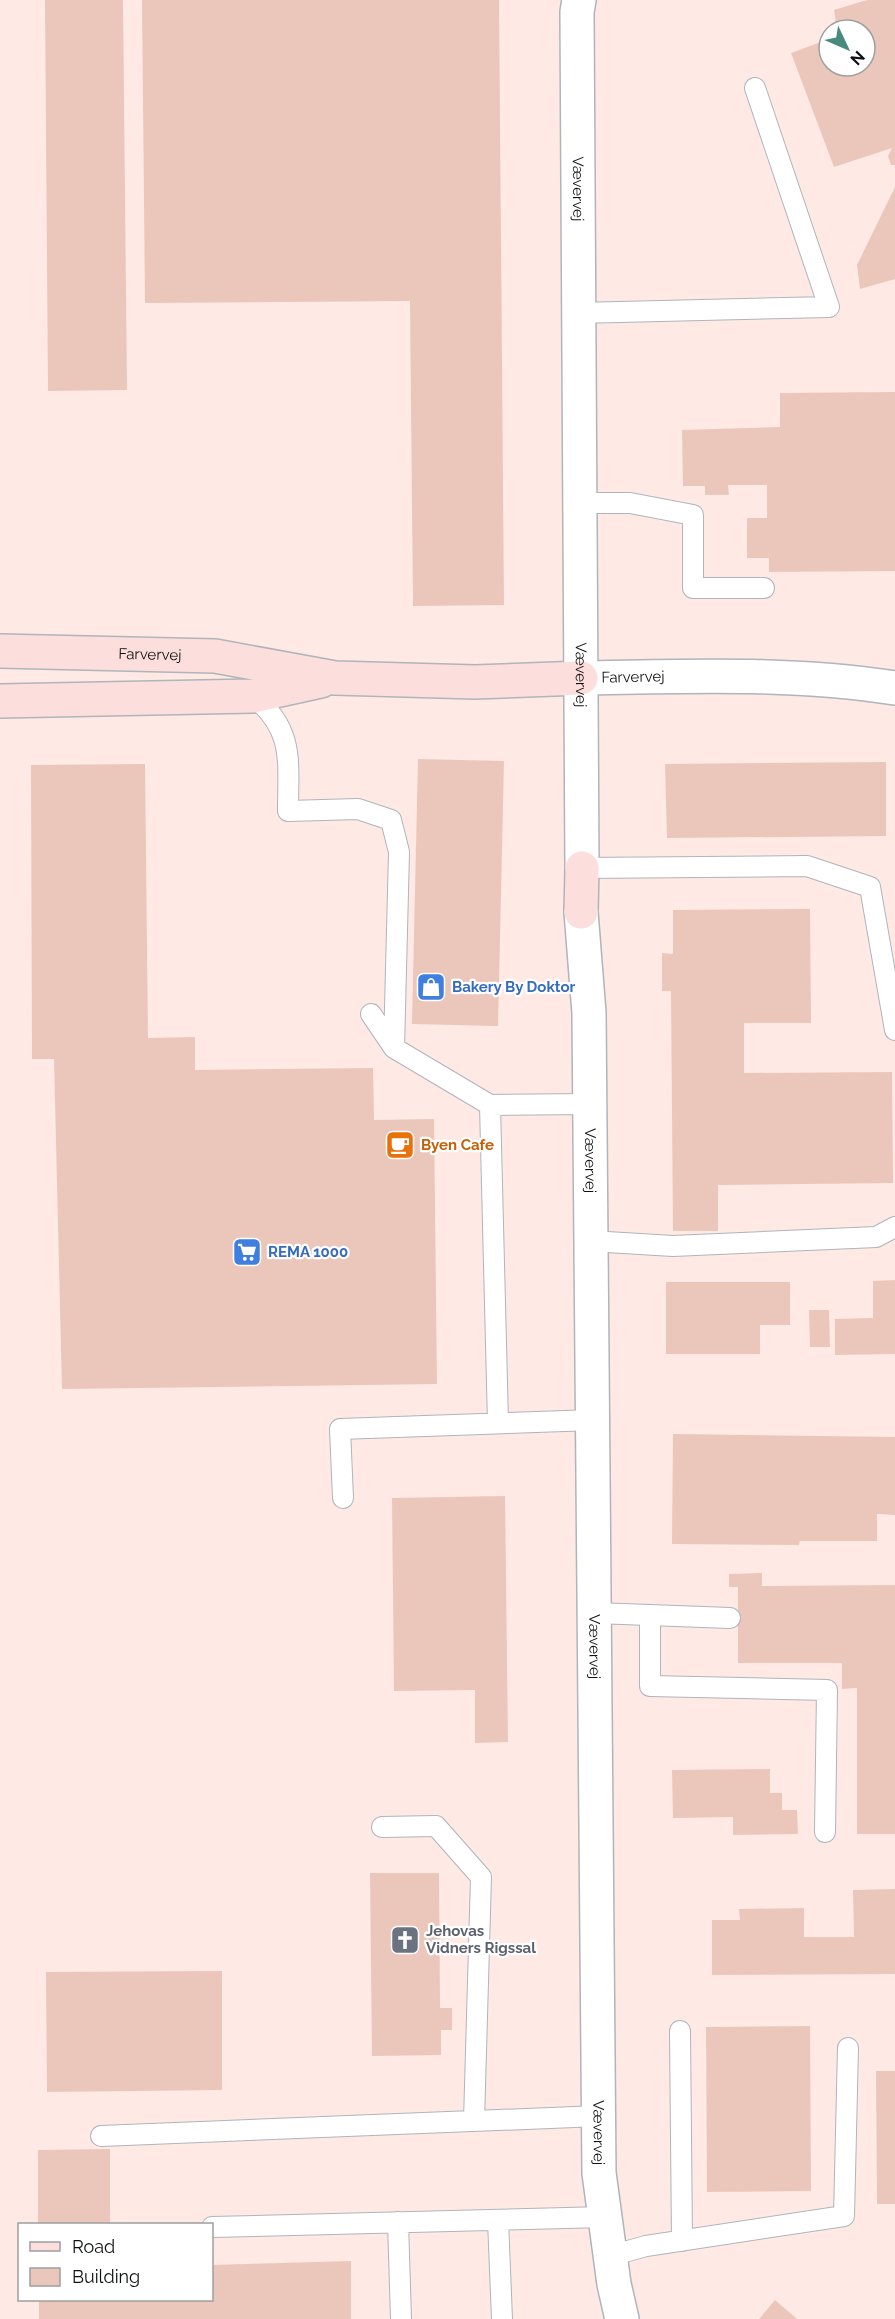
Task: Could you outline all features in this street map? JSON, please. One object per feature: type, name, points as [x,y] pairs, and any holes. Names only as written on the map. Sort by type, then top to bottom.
[{"type":"street","name":"Vævervej","points":[[579,0],[577,12],[581,912],[589,1012],[599,2173],[610,2256],[622,2319]]},
{"type":"street","name":"Farvervej","points":[[0,651],[215,656],[335,678],[475,682],[675,676],[800,678],[847,680],[895,688]]},
{"type":"street","name":"Farvervej","points":[[0,702],[253,696],[335,678]]},
{"type":"lane","points":[[578,313],[829,307],[755,88]]},
{"type":"lane","points":[[580,503],[630,503],[693,515],[693,588],[764,588]]},
{"type":"lane","points":[[253,696],[269,709],[282,727],[288,746],[288,811],[358,809],[391,820],[399,852],[394,1048]]},
{"type":"lane","points":[[582,868],[807,866],[870,887],[895,1030]]},
{"type":"lane","points":[[371,1014],[394,1048],[490,1105],[588,1104]]},
{"type":"lane","points":[[490,1105],[498,1423]]},
{"type":"lane","points":[[590,1241],[674,1246],[876,1237],[895,1227]]},
{"type":"lane","points":[[343,1498],[340,1429],[593,1420]]},
{"type":"lane","points":[[595,1613],[730,1618]]},
{"type":"lane","points":[[650,1615],[650,1686],[827,1690],[825,1833]]},
{"type":"lane","points":[[382,1827],[436,1826],[481,1877],[474,2121]]},
{"type":"lane","points":[[680,2031],[682,2241]]},
{"type":"lane","points":[[610,2256],[646,2246],[844,2216],[848,2048]]},
{"type":"lane","points":[[101,2136],[599,2116]]},
{"type":"lane","points":[[213,2227],[605,2217]]},
{"type":"lane","points":[[498,2220],[502,2319]]},
{"type":"lane","points":[[398,2222],[400,2319]]},
{"type":"shaded area","points":[[0,0],[895,0],[895,2319],[0,2319]]},
{"type":"building","points":[[45,0],[123,0],[127,390],[48,391]]},
{"type":"building","points":[[142,0],[499,0],[504,605],[413,606],[410,301],[145,303]]},
{"type":"building","points":[[867,0],[895,0],[895,165],[891,165],[888,156],[892,148],[834,167],[791,53],[817,43],[817,78],[877,78],[877,18],[835,18],[834,10]]},
{"type":"building","points":[[895,187],[895,279],[860,289],[857,265]]},
{"type":"building","points":[[895,392],[895,571],[769,572],[769,558],[747,558],[747,518],[767,518],[767,485],[728,485],[729,495],[705,495],[705,486],[683,486],[682,430],[780,427],[780,393]]},
{"type":"building","points":[[418,759],[504,761],[498,1026],[412,1024]]},
{"type":"building","points":[[886,762],[886,836],[667,838],[665,764]]},
{"type":"building","name":"REMA 1000","points":[[145,764],[148,1038],[195,1037],[195,1070],[373,1068],[374,1120],[434,1119],[437,1384],[62,1389],[54,1059],[32,1059],[31,765]]},
{"type":"building","points":[[810,909],[811,1023],[744,1023],[744,1073],[892,1072],[893,1183],[718,1185],[718,1231],[673,1231],[671,991],[662,991],[662,953],[673,954],[673,910]]},
{"type":"building","points":[[895,1280],[895,1354],[835,1355],[835,1319],[873,1318],[873,1281]]},
{"type":"building","points":[[666,1282],[790,1282],[790,1325],[760,1325],[760,1354],[666,1354]]},
{"type":"building","points":[[809,1310],[829,1310],[830,1347],[810,1347]]},
{"type":"building","points":[[673,1434],[895,1437],[895,1515],[877,1514],[877,1541],[800,1541],[799,1545],[672,1544]]},
{"type":"building","points":[[505,1496],[508,1742],[475,1743],[475,1690],[394,1691],[392,1498]]},
{"type":"building","points":[[762,1573],[762,1586],[895,1585],[895,1834],[857,1834],[857,1688],[842,1689],[842,1663],[738,1663],[738,1587],[729,1587],[729,1574]]},
{"type":"building","points":[[770,1769],[770,1793],[782,1793],[782,1810],[797,1810],[798,1834],[733,1835],[733,1817],[673,1818],[672,1770]]},
{"type":"building","name":"Jehovas Vidners Rigssal","points":[[370,1873],[439,1873],[440,2008],[452,2008],[452,2030],[441,2030],[441,2055],[372,2056]]},
{"type":"building","points":[[895,1889],[895,1974],[712,1975],[712,1920],[740,1920],[739,1909],[804,1908],[804,1937],[854,1937],[853,1890]]},
{"type":"building","points":[[222,1971],[222,2090],[47,2092],[46,1972]]},
{"type":"building","points":[[810,2026],[811,2191],[707,2192],[706,2027]]},
{"type":"building","points":[[876,2071],[895,2071],[895,2204],[877,2204]]},
{"type":"building","points":[[110,2149],[110,2223],[38,2223],[38,2150]]},
{"type":"building","points":[[351,2261],[351,2319],[39,2319],[39,2301],[213,2301],[213,2265]]},
{"type":"building","points":[[775,2300],[797,2319],[759,2319]]},
{"type":"place","name":"Bakery By Doktor","points":[[431,987]]},
{"type":"place","name":"Byen Cafe","points":[[400,1145]]},
{"type":"place","name":"REMA 1000","points":[[247,1252]]},
{"type":"place","name":"Jehovas Vidners Rigssal","points":[[405,1940]]}]
